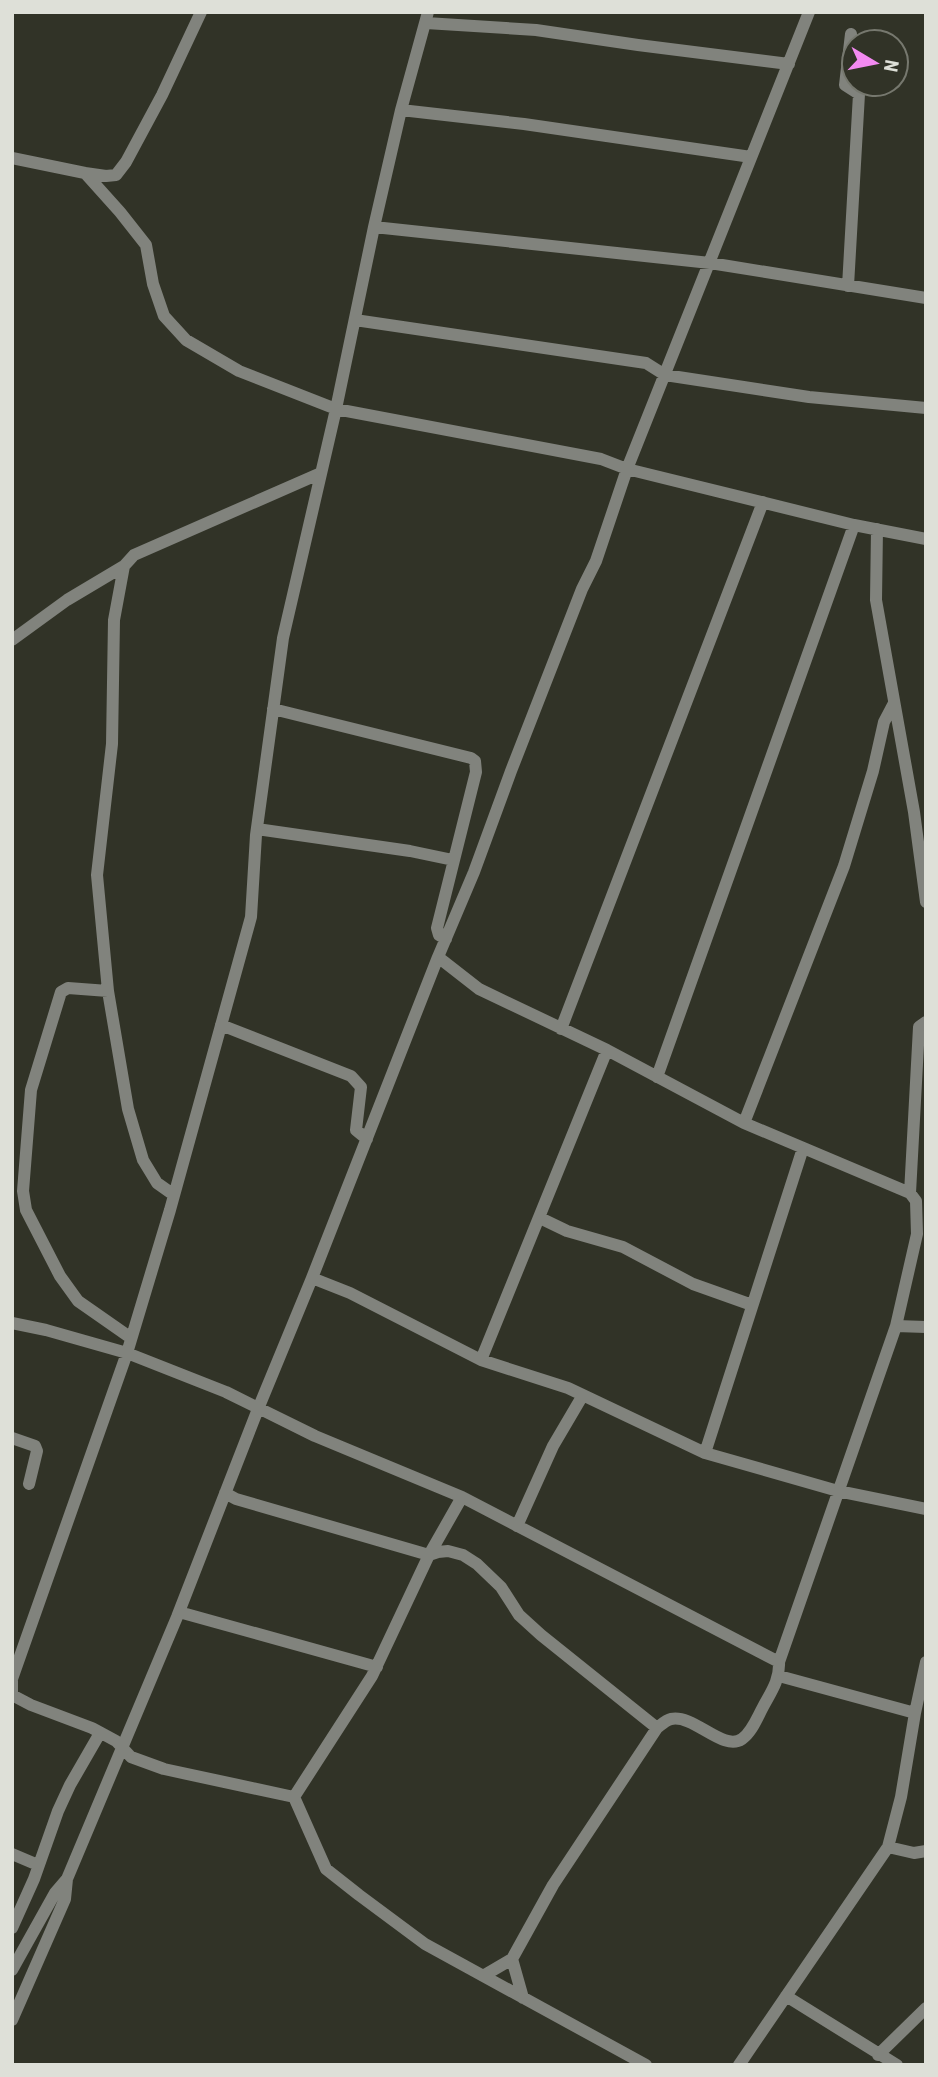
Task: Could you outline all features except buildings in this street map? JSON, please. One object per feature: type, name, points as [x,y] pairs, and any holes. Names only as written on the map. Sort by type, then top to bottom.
[{"type":"street","points":[[12,158],[85,173],[116,175],[126,162],[162,95],[201,12]]},
{"type":"street","points":[[12,2020],[65,1899],[67,1879],[179,1612],[474,872],[582,589],[596,561],[627,469],[808,12]]},
{"type":"street","points":[[293,1797],[164,1769],[131,1756],[116,1741],[12,1695],[12,1680],[127,1353],[251,917],[257,829],[283,638],[401,110],[427,18],[789,64]]},
{"type":"street","points":[[848,286],[859,98]]},
{"type":"street","points":[[401,110],[524,124],[751,157]]},
{"type":"street","points":[[85,173],[146,245],[153,284],[164,316],[186,340],[239,371],[336,409],[601,460],[627,469],[854,525],[926,539]]},
{"type":"street","points":[[374,227],[710,263],[926,299]]},
{"type":"street","points":[[355,320],[646,363],[665,375],[809,397],[926,408]]},
{"type":"street","points":[[12,640],[67,600],[124,566],[134,555],[321,473]]},
{"type":"street","points":[[561,1028],[763,502]]},
{"type":"street","points":[[657,1077],[854,525]]},
{"type":"street","points":[[877,529],[876,600],[914,812],[926,902]]},
{"type":"street","points":[[124,566],[114,620],[111,744],[97,876],[108,991],[128,1109],[143,1160],[157,1183],[174,1195]]},
{"type":"street","points":[[744,1123],[844,866],[873,771],[884,722],[894,703]]},
{"type":"street","points":[[273,709],[475,761],[476,772],[437,928],[439,935],[446,939]]},
{"type":"street","points":[[257,829],[410,851],[453,860]]},
{"type":"street","points":[[438,957],[479,989],[607,1050],[744,1123],[910,1193],[916,1201],[917,1234],[896,1326],[779,1662],[779,1676],[752,1728],[741,1740],[726,1741],[686,1720],[670,1719],[657,1728],[553,1885],[512,1959],[483,1976]]},
{"type":"street","points":[[108,991],[68,988],[61,992],[31,1090],[23,1191],[26,1210],[60,1276],[78,1301],[131,1338]]},
{"type":"street","points":[[910,1193],[919,1027],[926,1022]]},
{"type":"street","points":[[221,1025],[351,1076],[361,1087],[356,1130],[367,1139]]},
{"type":"street","points":[[481,1360],[607,1050]]},
{"type":"street","points":[[705,1453],[803,1148]]},
{"type":"street","points":[[540,1218],[567,1231],[623,1247],[693,1284],[752,1305]]},
{"type":"street","points":[[312,1278],[350,1293],[481,1360],[568,1388],[705,1453],[838,1491],[926,1509]]},
{"type":"street","points":[[12,1323],[127,1353],[226,1392],[316,1436],[462,1497],[779,1662]]},
{"type":"street","points":[[896,1326],[926,1326]]},
{"type":"street","points":[[517,1526],[553,1446],[583,1395]]},
{"type":"street","points":[[12,1438],[29,1442],[37,1451],[29,1484]]},
{"type":"street","points":[[225,1493],[236,1499],[429,1555],[448,1551],[463,1555],[477,1564],[501,1587],[519,1615],[534,1629],[657,1728]]},
{"type":"street","points":[[293,1797],[377,1667],[429,1555],[462,1497]]},
{"type":"street","points":[[179,1612],[377,1667]]},
{"type":"street","points":[[739,2065],[888,1847],[901,1797],[926,1662]]},
{"type":"street","points":[[779,1676],[915,1713]]},
{"type":"street","points":[[12,1928],[70,1785],[100,1733]]},
{"type":"street","points":[[293,1797],[326,1869],[425,1944],[646,2065]]},
{"type":"street","points":[[888,1847],[914,1853],[926,1851]]},
{"type":"street","points":[[12,1854],[38,1865]]},
{"type":"street","points":[[12,1970],[55,1893],[67,1879]]},
{"type":"street","points":[[512,1959],[523,1998]]},
{"type":"street","points":[[786,1996],[897,2065]]},
{"type":"street","points":[[878,2055],[926,2008]]}]
